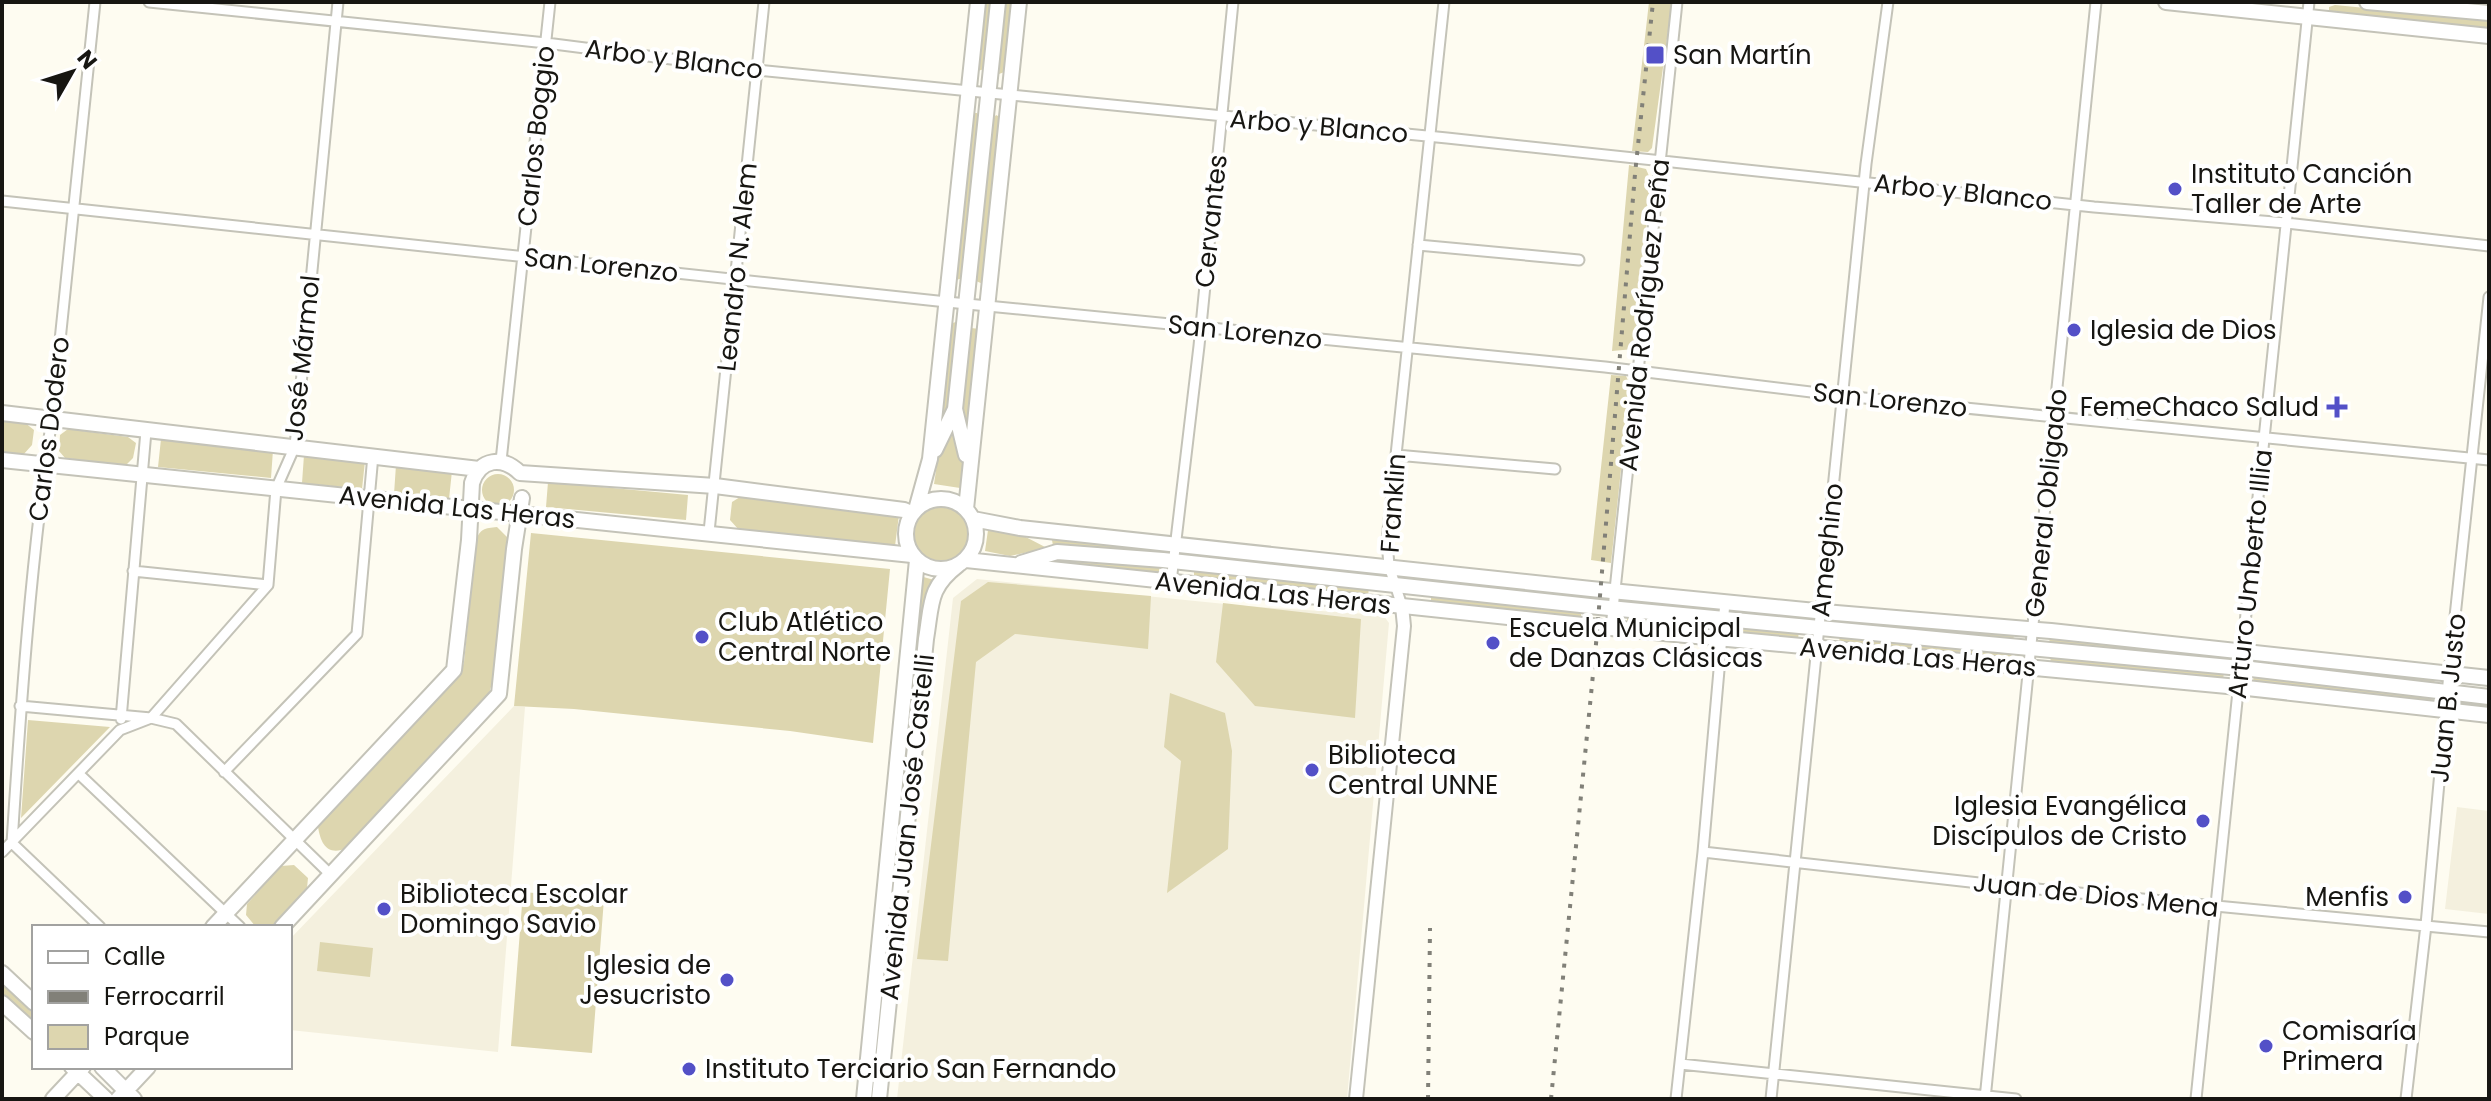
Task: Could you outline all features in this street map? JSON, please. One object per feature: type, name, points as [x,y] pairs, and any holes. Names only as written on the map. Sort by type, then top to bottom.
[{"type":"main road","points":[[930,459],[978,2]]},
{"type":"main road","points":[[998,2],[955,409],[930,459],[914,510],[907,521],[905,538],[915,557],[937,569],[962,562],[976,540],[970,514],[969,466],[1019,2]]},
{"type":"main road","points":[[2166,2],[2308,10],[2489,36]]},
{"type":"main road","points":[[2367,2],[2489,13]]},
{"type":"main road","points":[[955,409],[969,466]]},
{"type":"main road","name":"Avenida Las Heras","points":[[2,413],[373,455],[512,465],[520,473],[715,486],[914,510]]},
{"type":"main road","name":"Avenida Las Heras","points":[[2,460],[709,532],[915,557]]},
{"type":"main road","points":[[215,925],[454,670],[472,483],[489,464]]},
{"type":"main road","points":[[473,493],[479,504],[504,512],[515,507],[522,498],[524,483],[520,473]]},
{"type":"main road","points":[[914,510],[929,500],[942,498],[955,501],[970,514]]},
{"type":"main road","points":[[284,925],[499,694],[504,512]]},
{"type":"main road","name":"Avenida Las Heras","points":[[970,514],[1020,528],[1725,602],[1819,620],[2031,649],[2241,668],[2489,697]]},
{"type":"main road","name":"Avenida Las Heras","points":[[1020,528],[1057,552]]},
{"type":"main road","name":"Avenida Las Heras","points":[[1013,565],[1057,552],[1723,618],[2032,629],[2489,678]]},
{"type":"main road","name":"Avenida Juan José Castelli","points":[[864,1099],[915,557]]},
{"type":"main road","name":"Avenida Las Heras","points":[[962,562],[1611,628],[2238,687],[2489,715]]},
{"type":"main road","name":"Avenida Juan José Castelli","points":[[879,1099],[933,594],[941,578],[962,562]]},
{"type":"main road","points":[[2,973],[32,1001]]},
{"type":"main road","points":[[2,1003],[32,1030]]},
{"type":"main road","points":[[53,1099],[78,1069],[106,1099]]},
{"type":"main road","points":[[104,1069],[126,1096],[146,1069]]},
{"type":"street","name":"Carlos Dodero","points":[[12,843],[20,706],[95,2]]},
{"type":"street","name":"Arbo y Blanco","points":[[149,2],[546,43],[757,70],[2489,246]]},
{"type":"street","name":"José Mármol","points":[[268,585],[276,489],[295,446],[338,2]]},
{"type":"street","name":"Carlos Boggio","points":[[489,464],[524,257],[550,2]]},
{"type":"street","name":"Leandro N. Alem","points":[[709,532],[764,2]]},
{"type":"street","name":"Cervantes","points":[[1171,582],[1233,2]]},
{"type":"street","name":"Franklin","points":[[1356,1099],[1404,626],[1402,606],[1389,566],[1387,540],[1444,2]]},
{"type":"street","name":"Avenida Rodríguez Peña","points":[[1611,628],[1677,2]]},
{"type":"street","name":"Ameghino","points":[[1771,1099],[1864,181],[1888,2]]},
{"type":"street","name":"General Obligado","points":[[1985,1097],[2096,2]]},
{"type":"street","name":"Arturo Umberto Illia","points":[[2196,1099],[2308,10]]},
{"type":"street","name":"San Lorenzo","points":[[2,201],[947,302],[1638,371],[1844,396],[2489,460]]},
{"type":"street","points":[[1418,245],[1579,260]]},
{"type":"street","name":"Juan B. Justo","points":[[2406,1099],[2489,297]]},
{"type":"street","points":[[120,730],[146,431]]},
{"type":"street","points":[[224,772],[357,634],[373,455]]},
{"type":"street","points":[[1396,455],[1555,469]]},
{"type":"street","points":[[133,571],[268,585]]},
{"type":"street","points":[[2,852],[120,730],[151,718],[268,585]]},
{"type":"street","points":[[1676,1099],[1703,852],[1725,602]]},
{"type":"street","points":[[20,706],[151,718],[176,724],[331,875]]},
{"type":"street","points":[[79,774],[238,925]]},
{"type":"street","points":[[12,843],[98,925]]},
{"type":"street","name":"Juan de Dios Mena","points":[[1703,852],[2006,886],[2489,932]]},
{"type":"street","points":[[1680,1064],[2016,1099]]},
{"type":"shaded area","points":[[977,579],[1245,606],[1383,615],[1389,623],[1347,1099],[897,1099],[953,598]]},
{"type":"shaded area","points":[[514,706],[525,707],[498,1052],[292,1030],[292,937]]},
{"type":"shaded area","points":[[2457,807],[2489,811],[2489,914],[2445,909]]},
{"type":"green space","points":[[982,2],[992,2],[985,69],[977,71]]},
{"type":"green space","points":[[1004,2],[1014,2],[1007,71],[999,74]]},
{"type":"green space","points":[[1649,2],[1672,2],[1652,148],[1648,152],[1632,151]]},
{"type":"green space","points":[[2335,5],[2489,20],[2489,32],[2329,13],[2329,7]]},
{"type":"green space","points":[[973,113],[980,118],[963,278],[956,280]]},
{"type":"green space","points":[[996,115],[1000,117],[983,284],[976,281],[993,119]]},
{"type":"green space","points":[[1629,165],[1646,169],[1651,181],[1634,349],[1612,351]]},
{"type":"green space","points":[[956,322],[959,325],[949,415],[937,437],[949,324]]},
{"type":"green space","points":[[971,328],[980,329],[968,437],[960,410]]},
{"type":"green space","points":[[1611,375],[1626,376],[1630,385],[1611,563],[1591,560]]},
{"type":"green space","points":[[2,419],[24,422],[34,430],[32,445],[23,455],[2,452]]},
{"type":"green space","points":[[955,422],[964,459],[960,488],[934,484],[938,457]]},
{"type":"green space","points":[[68,429],[128,437],[136,443],[133,458],[126,465],[65,458],[59,451],[60,435]]},
{"type":"green space","points":[[161,439],[273,450],[271,478],[158,467]]},
{"type":"green space","points":[[304,455],[365,461],[362,489],[302,483]]},
{"type":"green space","points":[[396,465],[452,471],[449,499],[394,494]]},
{"type":"green space","points":[[498,474],[509,479],[514,490],[509,501],[498,506],[487,501],[482,490],[487,479]]},
{"type":"green space","points":[[548,482],[688,495],[686,520],[546,507]]},
{"type":"green space","points":[[740,497],[899,515],[895,546],[739,530],[730,520],[732,502]]},
{"type":"green space","points":[[940,503],[952,505],[962,512],[969,522],[969,546],[962,556],[952,563],[940,565],[928,563],[918,556],[911,546],[909,534],[911,522],[918,512],[928,505]]},
{"type":"green space","points":[[497,527],[509,539],[493,680],[488,697],[347,848],[330,850],[323,844],[318,827],[460,674],[464,662],[476,542],[483,530]]},
{"type":"green space","points":[[988,530],[1018,533],[1047,548],[1010,556],[985,551]]},
{"type":"green space","name":"Club Atlético Central Norte","points":[[531,533],[890,569],[873,743],[790,731],[574,709],[514,706]]},
{"type":"green space","points":[[1052,540],[1161,549],[1160,557],[1053,546]]},
{"type":"green space","points":[[1196,554],[1367,568],[1366,576],[1195,561]]},
{"type":"green space","points":[[1049,559],[1160,566],[1158,575],[1047,564]]},
{"type":"green space","points":[[1194,570],[1369,588],[1368,596],[1194,578]]},
{"type":"green space","points":[[920,576],[934,580],[917,660]]},
{"type":"green space","points":[[1432,576],[1584,592],[1583,598],[1432,582]]},
{"type":"green space","points":[[988,582],[1151,596],[1148,649],[1015,634],[976,662],[948,961],[917,959],[961,601]]},
{"type":"green space","points":[[1431,595],[1581,612],[1581,618],[1431,603]]},
{"type":"green space","points":[[1223,603],[1361,619],[1355,718],[1255,706],[1216,662]]},
{"type":"green space","points":[[1627,614],[1704,623],[1703,630],[1627,622]]},
{"type":"green space","points":[[1838,617],[2014,634],[2013,642],[1838,625]]},
{"type":"green space","points":[[1742,628],[1799,631],[1798,639],[1742,636]]},
{"type":"green space","points":[[1840,634],[2012,652],[2011,659],[1839,643]]},
{"type":"green space","points":[[2050,635],[2224,653],[2223,663],[2049,645]]},
{"type":"green space","points":[[2051,656],[2224,672],[2223,680],[2050,664]]},
{"type":"green space","points":[[2256,656],[2435,677],[2434,686],[2255,665]]},
{"type":"green space","points":[[2254,673],[2432,693],[2431,704],[2253,683]]},
{"type":"green space","points":[[1170,693],[1225,713],[1232,751],[1228,849],[1167,893],[1181,761],[1164,747]]},
{"type":"green space","points":[[28,720],[110,727],[21,818]]},
{"type":"green space","points":[[294,865],[308,878],[307,888],[275,925],[254,925],[246,915],[247,904],[281,866]]},
{"type":"green space","points":[[523,892],[604,899],[592,1053],[511,1046]]},
{"type":"green space","points":[[320,942],[373,948],[370,977],[317,971]]},
{"type":"green space","points":[[2,984],[32,1012],[32,1023],[2,996]]},
{"type":"railway","points":[[1551,1099],[1596,644],[1635,174],[1653,2]]},
{"type":"railway","points":[[1428,1099],[1430,928]]},
{"type":"place","name":"San Martín","points":[[1655,55]]},
{"type":"place","name":"Instituto Canción Taller de Arte","points":[[2175,189]]},
{"type":"place","name":"Iglesia de Dios","points":[[2074,330]]},
{"type":"place","name":"FemeChaco Salud","points":[[2337,407]]},
{"type":"place","name":"Club Atlético Central Norte","points":[[702,637]]},
{"type":"place","name":"Escuela Municipal de Danzas Clásicas","points":[[1493,643]]},
{"type":"place","name":"Biblioteca Central UNNE","points":[[1312,770]]},
{"type":"place","name":"Iglesia Evangélica Discípulos de Cristo","points":[[2203,821]]},
{"type":"place","name":"Menfis","points":[[2405,897]]},
{"type":"place","name":"Biblioteca Escolar Domingo Savio","points":[[384,909]]},
{"type":"place","name":"Iglesia de Jesucristo","points":[[727,980]]},
{"type":"place","name":"Comisaría Primera","points":[[2266,1046]]},
{"type":"place","name":"Instituto Terciario San Fernando","points":[[689,1069]]}]
